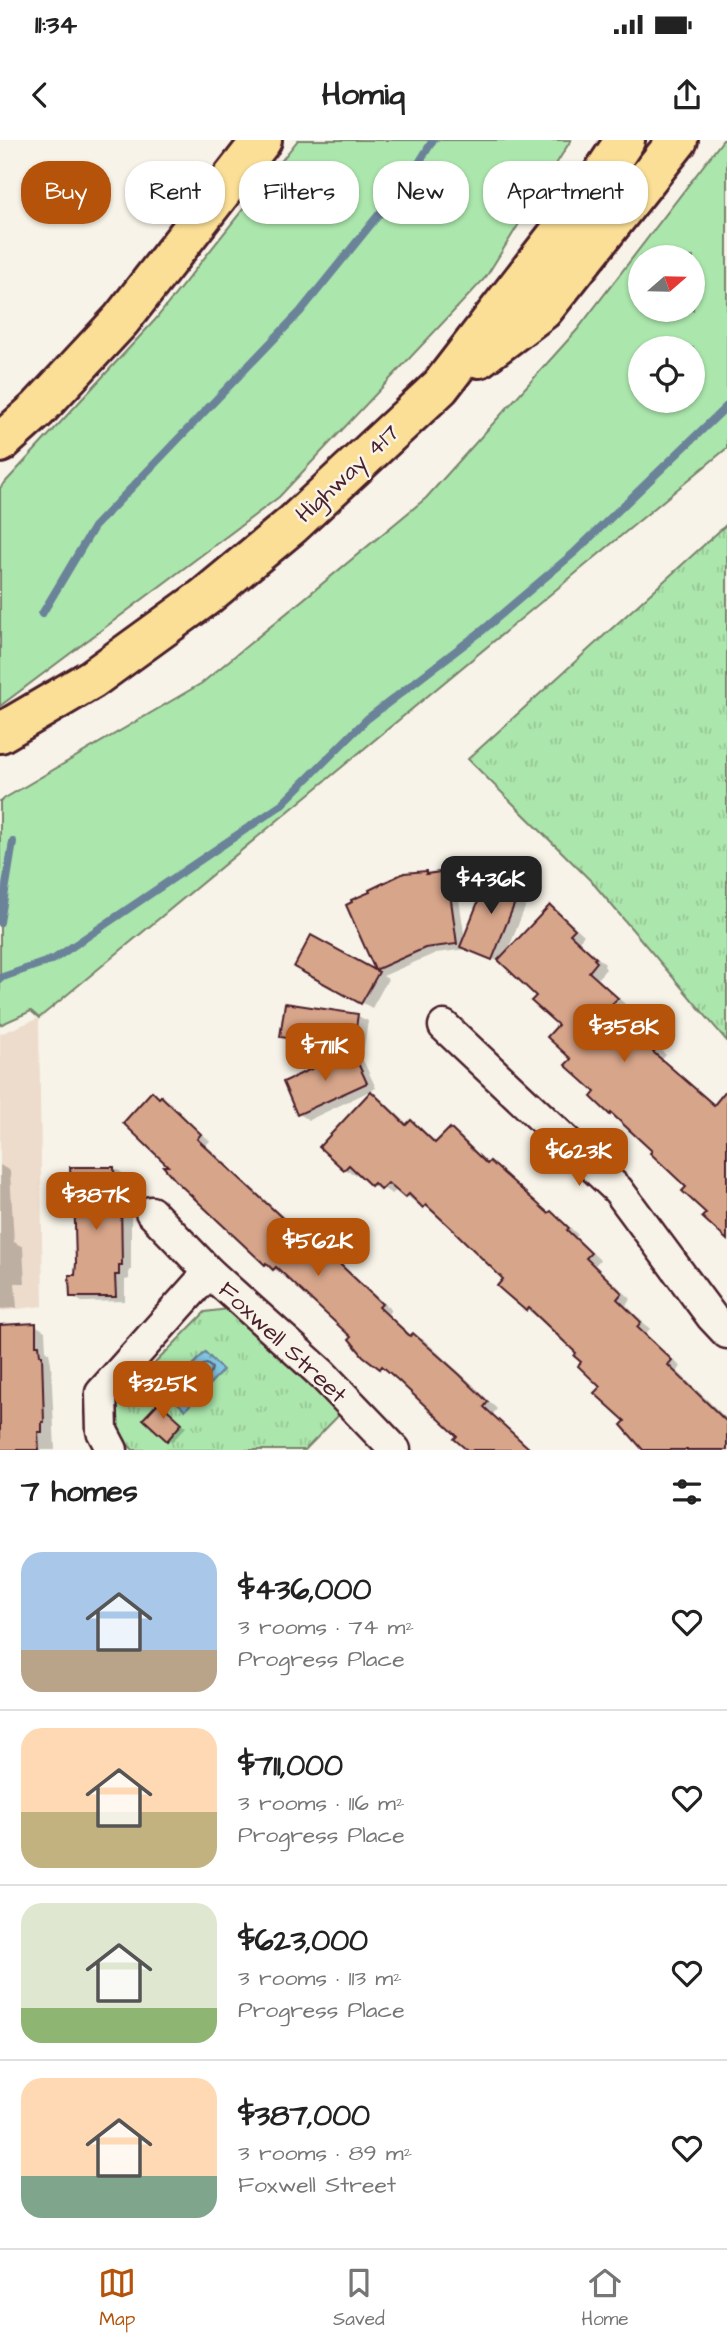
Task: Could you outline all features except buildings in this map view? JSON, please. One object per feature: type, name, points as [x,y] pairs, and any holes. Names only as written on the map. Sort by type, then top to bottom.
[{"type":"highway","points":[[0,443],[38,409],[121,320],[262,140]]},
{"type":"highway","name":"Highway 417","points":[[0,733],[92,679],[205,597],[292,525],[440,387],[589,194],[625,140]]},
{"type":"highway","points":[[440,387],[543,310],[678,140]]},
{"type":"street","points":[[444,1026],[618,1191],[712,1317],[727,1333]]},
{"type":"street","points":[[151,1212],[209,1272]]},
{"type":"street","name":"Foxwell Street","points":[[113,1450],[102,1431],[101,1393],[209,1272],[321,1373],[395,1450]]},
{"type":"shaded area","points":[[39,1018],[43,1306],[0,1311],[0,1034]]},
{"type":"green space","points":[[298,140],[571,140],[558,161],[483,161],[483,224],[519,224],[486,277],[279,497],[0,706],[0,488],[155,320],[239,214],[239,224],[359,224],[359,161],[281,161]]},
{"type":"green space","points":[[723,140],[727,140],[727,448],[39,1018],[31,1011],[0,1025],[0,801],[202,683],[426,498],[577,330],[628,264],[628,322],[705,322],[705,245],[642,245]]},
{"type":"green space","points":[[727,524],[727,1041],[592,882],[468,759]]},
{"type":"green space","points":[[228,1309],[340,1414],[305,1450],[133,1450],[115,1431],[116,1403],[205,1312]]},
{"type":"water","points":[[205,1352],[223,1370],[185,1410],[167,1393]]},
{"type":"waterway","points":[[42,614],[94,527],[300,312],[414,171],[433,140]]},
{"type":"waterway","points":[[0,978],[54,959],[280,806],[367,719],[483,630],[575,552],[727,406]]},
{"type":"waterway","points":[[0,922],[13,842]]}]
